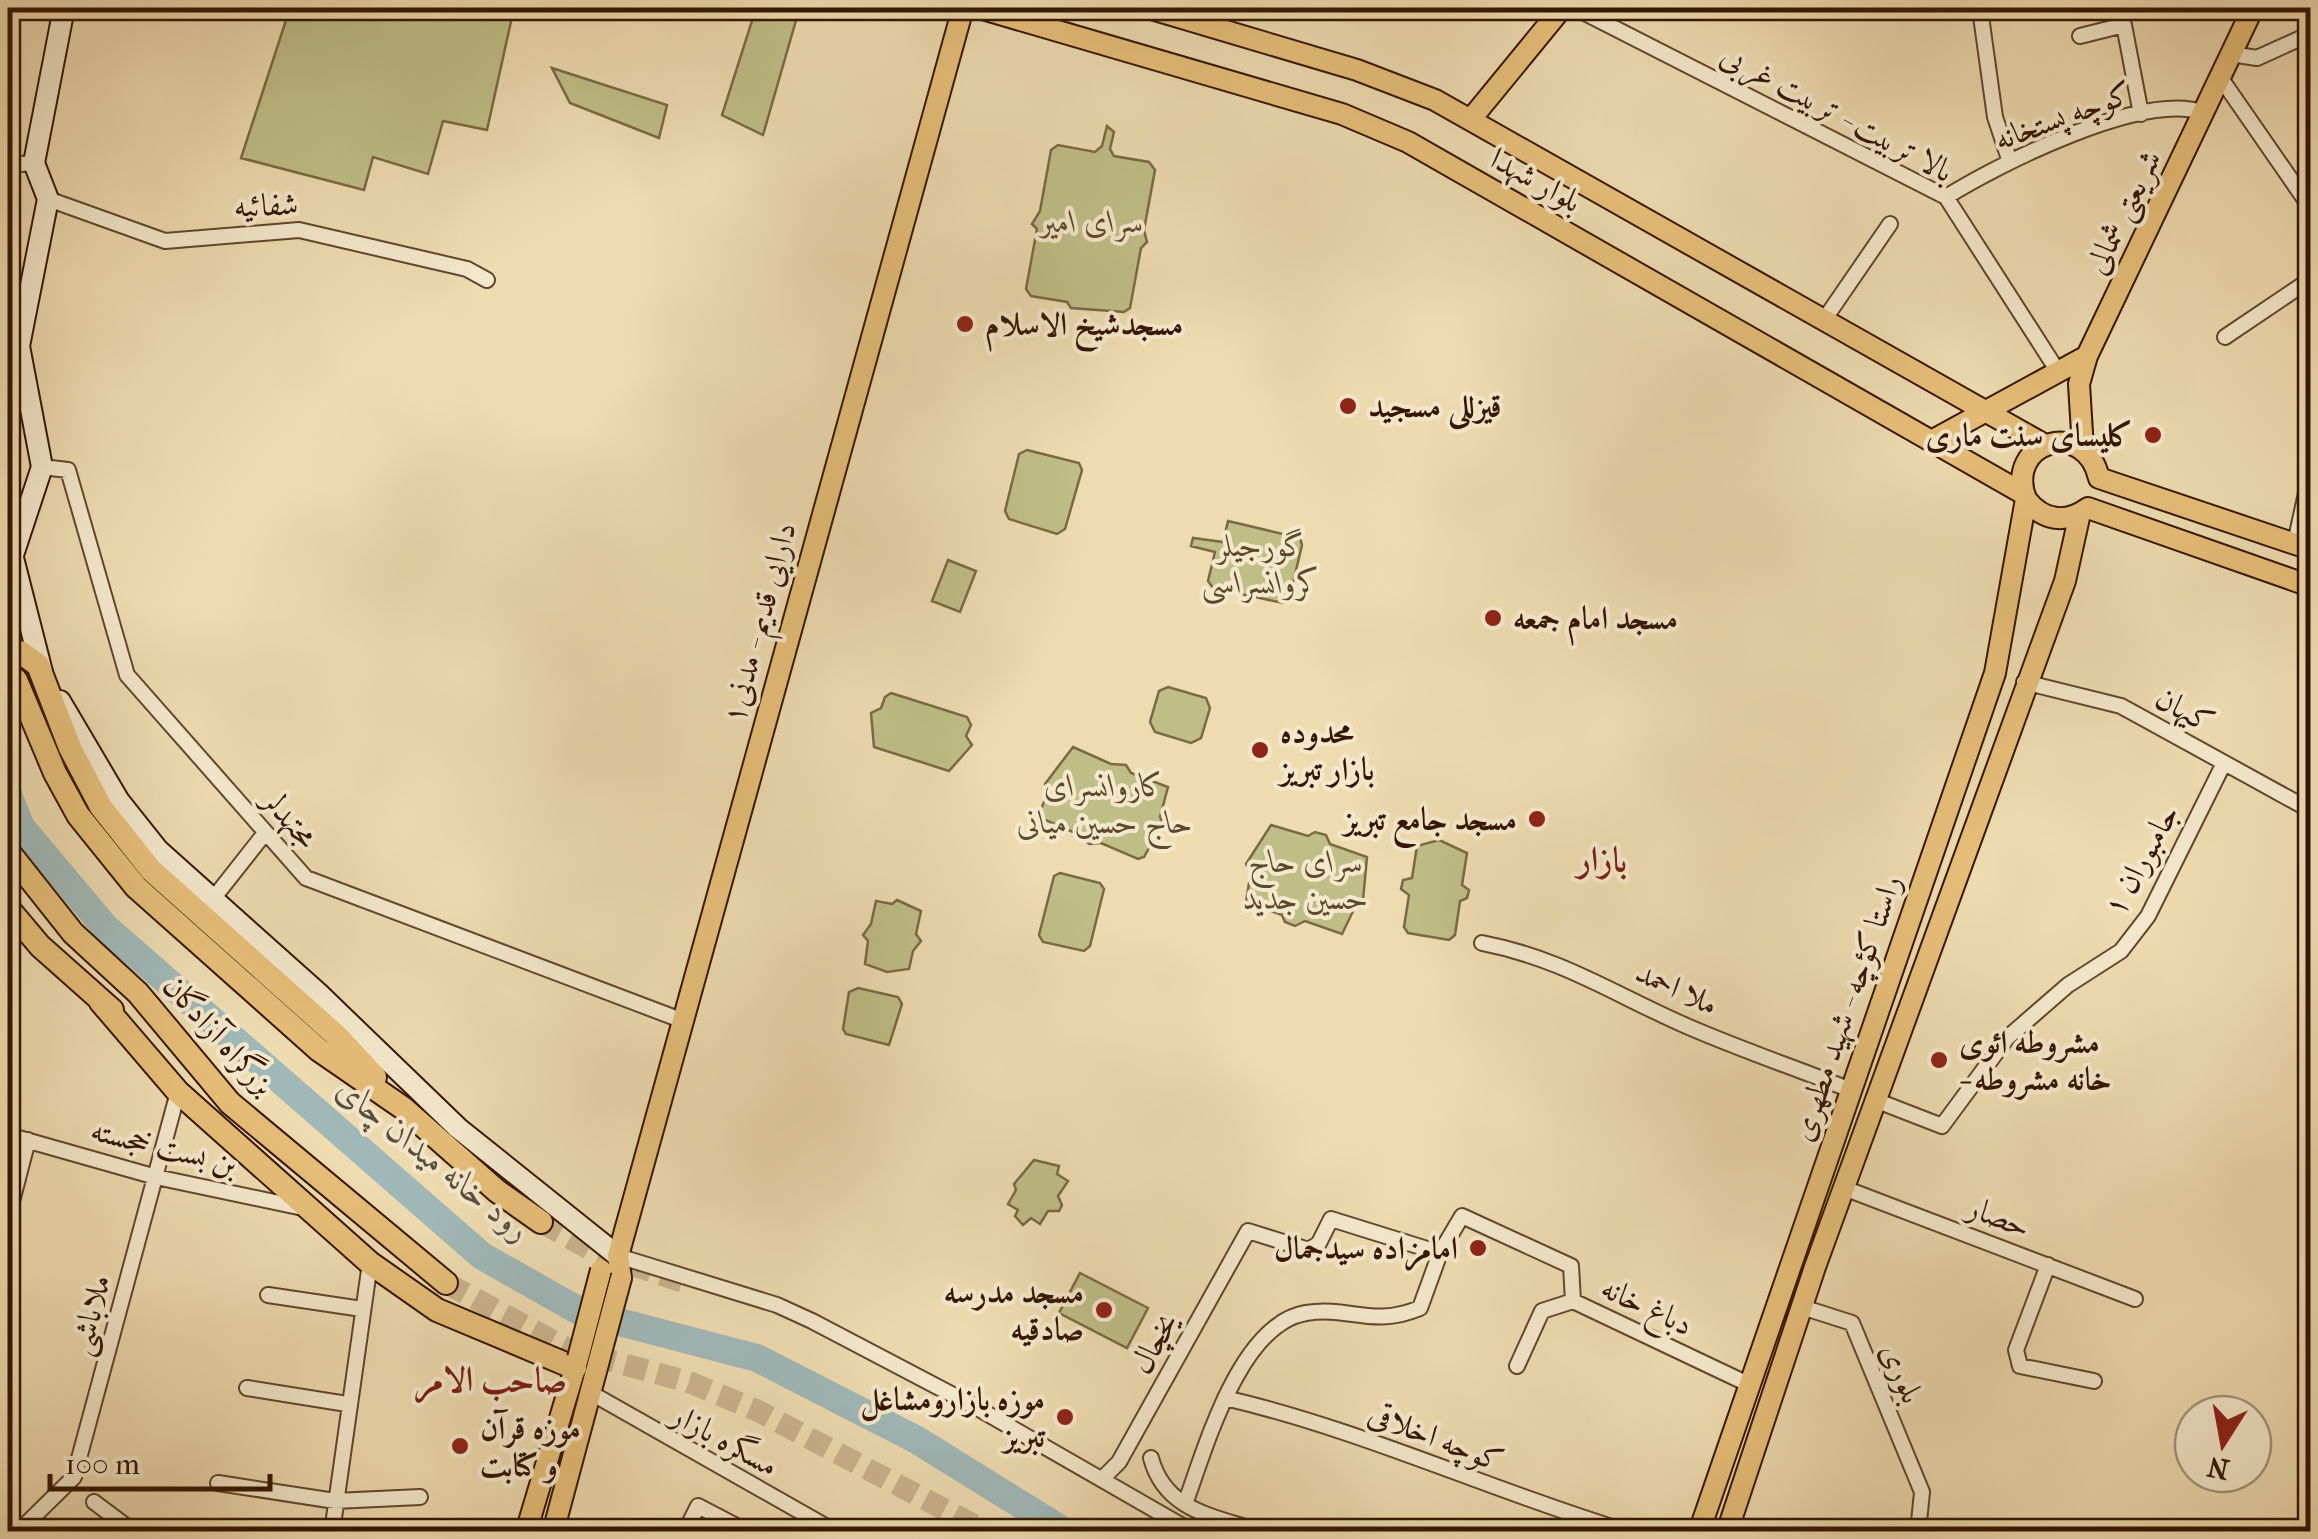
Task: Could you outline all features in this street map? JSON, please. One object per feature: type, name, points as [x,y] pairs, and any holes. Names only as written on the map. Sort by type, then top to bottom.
[{"type":"highway","points":[[8,652],[20,652],[38,665],[70,748],[124,840],[151,870],[338,1038],[403,1108],[496,1191],[541,1222]]},
{"type":"highway","points":[[16,680],[55,773],[78,815],[136,887],[318,1050],[403,1108]]},
{"type":"highway","name":"بزرگراه آزادگان","points":[[8,851],[73,933],[138,993],[230,1103],[446,1283]]},
{"type":"highway","points":[[8,908],[40,946],[100,1000],[230,1103]]},
{"type":"highway","points":[[100,1000],[178,1092],[370,1264],[437,1310],[587,1371]]},
{"type":"main road","points":[[19,346],[48,199],[34,163],[64,8]]},
{"type":"main road","name":"دارایی قدیم - مدنی۱","points":[[618,1256],[963,8]]},
{"type":"main road","name":"بلوار شهدا","points":[[979,8],[1342,114],[1408,142],[1934,440],[2025,497],[2050,518],[2084,511],[2310,586]]},
{"type":"main road","name":"بلوار شهدا","points":[[1148,8],[1356,70],[1471,119],[2044,445]]},
{"type":"main road","points":[[1471,119],[1562,8]]},
{"type":"main road","name":"شریعتی شمالی","points":[[2082,449],[2079,384],[2087,356],[2254,8]]},
{"type":"main road","points":[[8,322],[19,346],[42,467],[10,565],[38,665],[119,800],[158,850],[458,1128],[618,1256],[622,1278],[587,1371],[554,1440],[526,1532]]},
{"type":"main road","points":[[1934,440],[2087,356]]},
{"type":"main road","points":[[2044,445],[2070,443],[2082,449],[2099,478],[2302,546]]},
{"type":"main road","name":"راستا کؤچه - شهید مطهری","points":[[1698,1532],[1995,672],[2025,497],[2022,472],[2034,452],[2044,445]]},
{"type":"main road","name":"راستا کؤچه - شهید مطهری","points":[[1727,1532],[1875,1100],[2024,682],[2065,580],[2084,511]]},
{"type":"main road","points":[[2002,640],[2020,639],[2034,656]]},
{"type":"main road","points":[[1848,1089],[1875,1100]]},
{"type":"main road","points":[[553,1532],[576,1447],[601,1270],[618,1256]]},
{"type":"main road","points":[[554,1440],[576,1447]]},
{"type":"street","name":"بالا تربیت - تربیت غربی","points":[[1575,8],[1946,198],[2058,370]]},
{"type":"street","points":[[1966,8],[1980,9],[1995,117],[2010,162]]},
{"type":"street","points":[[2080,36],[2124,25],[2141,114]]},
{"type":"street","points":[[2230,54],[2257,58],[2310,34]]},
{"type":"street","points":[[2220,77],[2310,207]]},
{"type":"street","name":"کوچه پستخانه","points":[[1946,198],[2010,162],[2097,126],[2185,106],[2204,112]]},
{"type":"street","points":[[8,165],[34,163]]},
{"type":"street","name":"شفائیه","points":[[48,199],[165,241],[299,230],[467,269],[486,280]]},
{"type":"street","points":[[1824,320],[1890,224]]},
{"type":"street","points":[[2225,338],[2309,282],[2310,260]]},
{"type":"street","name":"مجتهدلر","points":[[42,467],[68,470],[127,675],[306,878],[681,1020]]},
{"type":"street","points":[[2302,546],[2310,475]]},
{"type":"street","name":"کیهان","points":[[2024,682],[2121,706],[2307,804]]},
{"type":"street","name":"جامبوران ۱","points":[[1875,1100],[1942,1126],[2007,1038],[2090,969],[2121,951],[2148,916],[2224,763]]},
{"type":"street","points":[[213,898],[265,833]]},
{"type":"street","name":"ملا احمد","points":[[1482,943],[1527,952],[1582,972],[1681,1024],[1848,1089]]},
{"type":"street","name":"ملاباشی","points":[[18,1532],[74,1477],[178,1092]]},
{"type":"street","name":"بن بست خجسته","points":[[8,1135],[156,1177],[308,1209]]},
{"type":"street","points":[[8,1217],[28,1140]]},
{"type":"street","name":"حصار","points":[[1844,1188],[2135,1298]]},
{"type":"street","name":"دباغ خانه","points":[[1440,1253],[1462,1216],[1571,1266],[1573,1301],[1748,1384]]},
{"type":"street","name":"یخچال","points":[[1102,1478],[1119,1462],[1248,1231],[1295,1249],[1309,1250],[1318,1243],[1331,1219],[1440,1253]]},
{"type":"street","points":[[1185,1504],[1224,1398],[1244,1362],[1263,1342],[1303,1313],[1393,1319],[1420,1308],[1440,1253]]},
{"type":"street","points":[[618,1256],[794,1313],[1102,1478],[1193,1532]]},
{"type":"street","points":[[332,1532],[370,1264]]},
{"type":"street","points":[[2048,1265],[2016,1350],[2020,1366],[2094,1381]]},
{"type":"street","points":[[268,1295],[362,1309]]},
{"type":"street","points":[[1517,1366],[1542,1310],[1573,1301]]},
{"type":"street","name":"بلوری","points":[[1802,1307],[1852,1323],[1922,1492],[1918,1532]]},
{"type":"street","name":"مسگره بازار","points":[[587,1371],[836,1532]]},
{"type":"street","points":[[247,1388],[348,1404]]},
{"type":"street","name":"کوچه اخلاقی","points":[[1224,1398],[1300,1416],[1536,1504],[1628,1532]]},
{"type":"street","points":[[1151,1458],[1157,1480],[1170,1496],[1261,1532]]},
{"type":"street","points":[[218,1483],[336,1500],[420,1496]]},
{"type":"street","points":[[94,1502],[134,1532]]},
{"type":"street","points":[[686,1532],[698,1506],[748,1532]]},
{"type":"green space","points":[[290,8],[514,8],[487,130],[443,121],[428,174],[373,157],[364,190],[241,158]]},
{"type":"green space","points":[[756,8],[799,10],[763,135],[722,115]]},
{"type":"green space","points":[[552,68],[667,105],[659,138],[570,103]]},
{"type":"green space","name":"سرای امیر","points":[[1107,126],[1114,132],[1110,149],[1114,156],[1149,162],[1155,170],[1144,230],[1147,242],[1141,248],[1130,308],[1124,312],[1071,308],[1067,302],[1031,296],[1026,289],[1037,229],[1032,224],[1040,211],[1051,150],[1058,145],[1095,152],[1102,146]]},
{"type":"green space","points":[[1027,450],[1079,463],[1082,470],[1065,529],[1057,534],[1009,519],[1005,511],[1019,454]]},
{"type":"green space","name":"گورجیلر کروانسراسی","points":[[1228,521],[1300,538],[1302,545],[1289,600],[1283,603],[1213,588],[1208,581],[1215,552],[1191,546],[1193,538],[1223,542]]},
{"type":"green space","points":[[948,560],[976,571],[960,612],[932,601]]},
{"type":"green space","points":[[1168,687],[1206,698],[1210,708],[1201,738],[1191,743],[1155,732],[1150,722],[1159,691]]},
{"type":"green space","points":[[891,693],[967,717],[971,725],[966,736],[972,745],[949,771],[874,747],[871,713],[881,708]]},
{"type":"green space","name":"کاروانسرای حاج حسین میانی","points":[[1073,747],[1111,764],[1126,765],[1131,773],[1168,787],[1160,817],[1163,823],[1144,857],[1138,859],[1101,843],[1089,844],[1080,835],[1039,814],[1049,790],[1045,784]]},
{"type":"green space","name":"سرای حاج حسین جدید","points":[[1271,825],[1308,836],[1315,832],[1326,835],[1330,844],[1367,857],[1363,900],[1356,905],[1342,934],[1305,921],[1295,926],[1285,922],[1282,915],[1246,902],[1251,871],[1246,864]]},
{"type":"green space","points":[[1439,840],[1467,853],[1462,885],[1469,890],[1467,898],[1460,901],[1455,935],[1449,940],[1408,933],[1404,927],[1409,895],[1401,889],[1403,880],[1412,878],[1417,846]]},
{"type":"green space","points":[[1060,873],[1100,883],[1104,889],[1090,946],[1084,951],[1043,942],[1039,935],[1054,876]]},
{"type":"green space","points":[[897,900],[921,911],[916,934],[921,941],[913,951],[909,969],[887,972],[865,964],[868,941],[863,935],[871,924],[876,901],[892,904]]},
{"type":"green space","points":[[858,988],[898,997],[902,1004],[889,1045],[846,1034],[843,1029],[849,992]]},
{"type":"green space","points":[[1034,1160],[1059,1166],[1057,1174],[1068,1181],[1058,1196],[1062,1205],[1059,1211],[1048,1211],[1040,1224],[1031,1218],[1023,1225],[1015,1216],[1018,1210],[1008,1204],[1016,1190],[1014,1184]]},
{"type":"green space","name":"مسجد مدرسه صادقیه","points":[[1080,1273],[1148,1308],[1127,1348],[1059,1313]]},
{"type":"waterway","name":"رود خانه میدان چای","points":[[8,795],[21,827],[105,927],[482,1256],[581,1312],[757,1358],[917,1440],[1065,1532]]},
{"type":"tunnel","points":[[541,1222],[595,1252],[686,1283]]},
{"type":"tunnel","points":[[446,1283],[568,1349],[689,1382],[758,1411],[987,1532]]},
{"type":"place","name":"مسجدشیخ الاسلام","points":[[965,324]]},
{"type":"place","name":"قیزللی مسجید","points":[[1348,406]]},
{"type":"place","name":"کلیسای سنت ماری","points":[[2153,435]]},
{"type":"place","name":"مسجد امام جمعه","points":[[1493,618]]},
{"type":"place","name":"محدوده بازار تبریز","points":[[1260,750]]},
{"type":"place","name":"مسجد جامع تبریز","points":[[1537,819]]},
{"type":"place","name":"مشروطه ائوی - خانه مشروطه","points":[[1939,1060]]},
{"type":"place","name":"امامزاده سیدجمال","points":[[1478,1248]]},
{"type":"place","name":"مسجد مدرسه صادقیه","points":[[1104,1310]]},
{"type":"place","name":"موزه بازارومشاغل تبریز","points":[[1065,1417]]},
{"type":"place","name":"موزه قرآن و کتابت","points":[[460,1446]]},
{"type":"district","name":"بازار","points":[[1602,859]]},
{"type":"district","name":"صاحب الامر","points":[[491,1379]]}]
